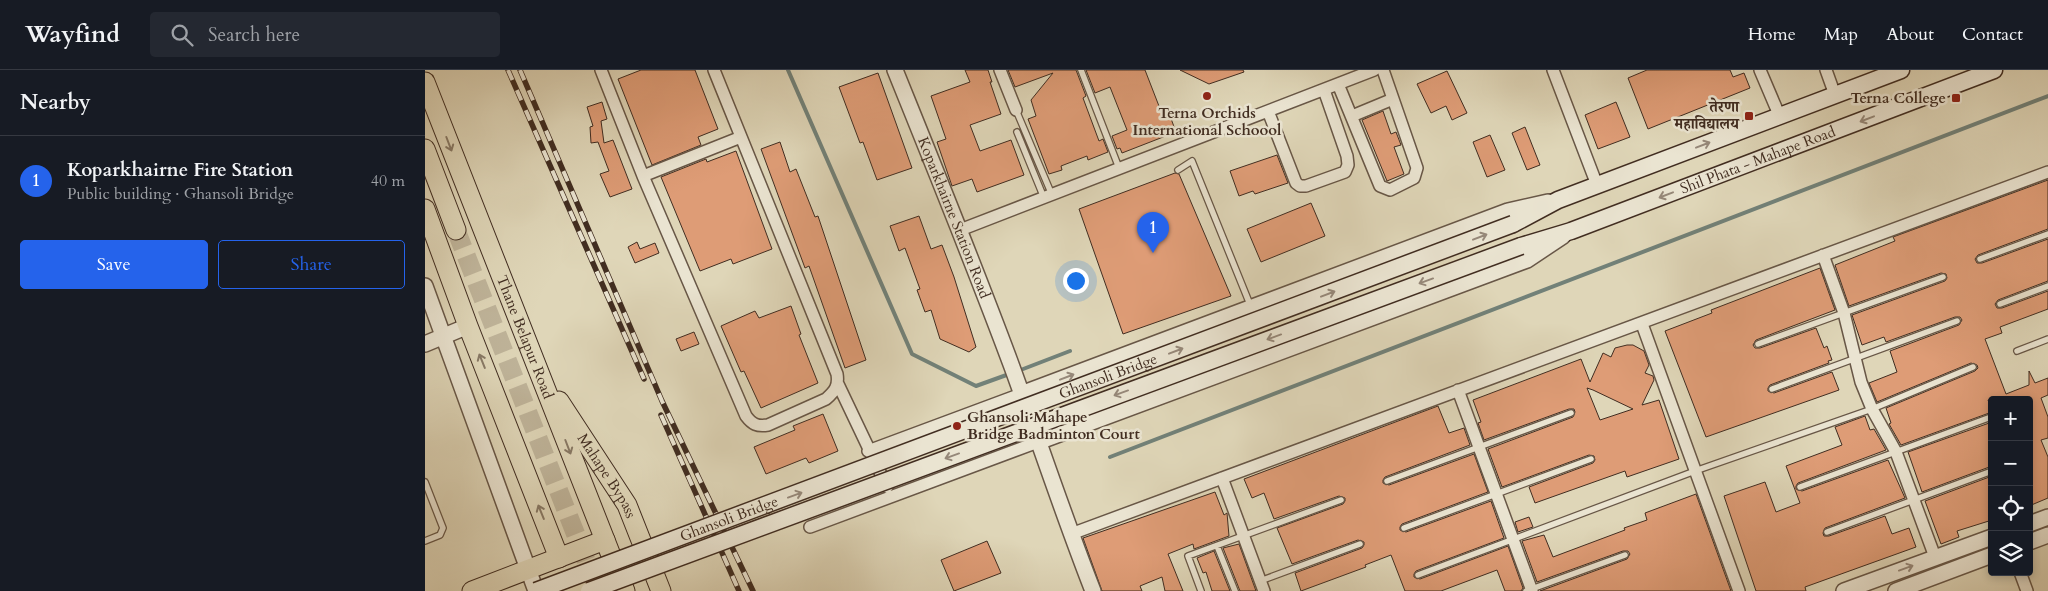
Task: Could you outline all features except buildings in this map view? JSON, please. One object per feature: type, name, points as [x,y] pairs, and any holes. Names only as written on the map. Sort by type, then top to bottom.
[{"type":"main road","points":[[1558,200],[1901,70]]},
{"type":"main road","name":"Shil Phata - Mahape Road","points":[[1521,246],[1571,231],[1994,70]]},
{"type":"main road","name":"Thane Belapur Road","points":[[425,82],[625,591]]},
{"type":"main road","points":[[425,149],[456,230]]},
{"type":"main road","name":"Ghansoli Bridge","points":[[536,591],[1513,224],[1558,200]]},
{"type":"main road","points":[[425,210],[468,326],[559,558]]},
{"type":"main road","name":"Ghansoli Bridge","points":[[589,591],[1521,246]]},
{"type":"main road","name":"Mahape Bypass","points":[[537,369],[627,505],[661,591]]},
{"type":"main road","points":[[472,591],[605,540]]},
{"type":"street","points":[[601,70],[643,176],[745,416],[752,424],[768,425],[826,399],[839,384]]},
{"type":"street","points":[[714,70],[837,374],[839,384],[868,451],[892,497]]},
{"type":"street","name":"Koparkhairne Station Road","points":[[895,70],[960,230],[1012,366],[1093,591]]},
{"type":"street","points":[[1001,70],[1016,110]]},
{"type":"street","points":[[960,230],[1374,70]]},
{"type":"street","points":[[1339,84],[1380,186],[1390,190],[1414,178],[1417,168],[1383,70]]},
{"type":"street","points":[[1553,70],[1597,185]]},
{"type":"street","points":[[1760,70],[1780,117]]},
{"type":"street","points":[[1826,70],[1835,95]]},
{"type":"street","points":[[1268,111],[1296,183],[1306,186],[1345,172],[1348,165],[1347,156],[1324,90]]},
{"type":"street","points":[[1351,116],[1393,99]]},
{"type":"street","points":[[643,176],[741,137]]},
{"type":"street","points":[[1071,534],[2048,172]]},
{"type":"street","points":[[868,451],[1020,388],[1251,307],[1508,211],[1558,200]]},
{"type":"street","points":[[810,526],[1527,260],[1571,231]]},
{"type":"street","points":[[1823,255],[1844,313],[1854,358],[1872,408],[1895,452],[1935,558]]},
{"type":"street","points":[[425,286],[536,591]]},
{"type":"street","points":[[1642,324],[1739,591]]},
{"type":"street","points":[[425,344],[468,326]]},
{"type":"street","points":[[1458,390],[1530,590]]},
{"type":"street","points":[[1222,478],[1262,586]]},
{"type":"street","points":[[2033,523],[2048,517]]},
{"type":"street","points":[[2033,541],[2048,535]]},
{"type":"street","points":[[1844,591],[1988,538]]},
{"type":"street","points":[[1896,591],[1988,556]]},
{"type":"street","points":[[2022,576],[2027,591]]},
{"type":"lane","points":[[1081,70],[1120,169]]},
{"type":"lane","points":[[1016,110],[1048,196]]},
{"type":"lane","points":[[1017,132],[1048,196]]},
{"type":"lane","points":[[1178,170],[1192,161],[1251,307]]},
{"type":"lane","points":[[1980,259],[2048,234]]},
{"type":"lane","points":[[1758,344],[1943,277]]},
{"type":"lane","points":[[2000,304],[2048,286]]},
{"type":"lane","points":[[1772,388],[1957,321]]},
{"type":"lane","points":[[2017,351],[2048,339]]},
{"type":"lane","points":[[1418,575],[1695,471],[1872,408],[1973,367]]},
{"type":"lane","points":[[1387,481],[1571,413]]},
{"type":"lane","points":[[1800,487],[1988,418]]},
{"type":"lane","points":[[1404,528],[1591,459]]},
{"type":"lane","points":[[1827,532],[1988,472]]},
{"type":"lane","points":[[425,482],[443,528],[440,535],[425,542]]},
{"type":"lane","points":[[1201,591],[1188,556],[1341,500]]},
{"type":"lane","points":[[1262,586],[1360,544]]},
{"type":"lane","points":[[1217,546],[1235,591]]},
{"type":"lane","points":[[1530,590],[1625,554]]},
{"type":"waterway","points":[[788,70],[912,354],[976,386],[1012,373]]},
{"type":"waterway","points":[[1110,457],[2048,96]]},
{"type":"waterway","points":[[1018,371],[1070,351]]},
{"type":"tunnel","points":[[456,230],[598,591]]},
{"type":"railway","points":[[508,70],[644,379]]},
{"type":"railway","points":[[520,70],[662,401],[753,591]]},
{"type":"railway","points":[[661,415],[739,591]]},
{"type":"place","name":"Terna Orchids International Schoool","points":[[1207,96]]},
{"type":"place","name":"Terna College","points":[[1956,98]]},
{"type":"place","name":"तेरणा महाविद्यालय","points":[[1749,116]]},
{"type":"place","name":"Koparkhairne Fire Station","points":[[1153,253]]},
{"type":"place","name":"Ghansoli Mahape Bridge Badminton Court","points":[[957,426]]}]
